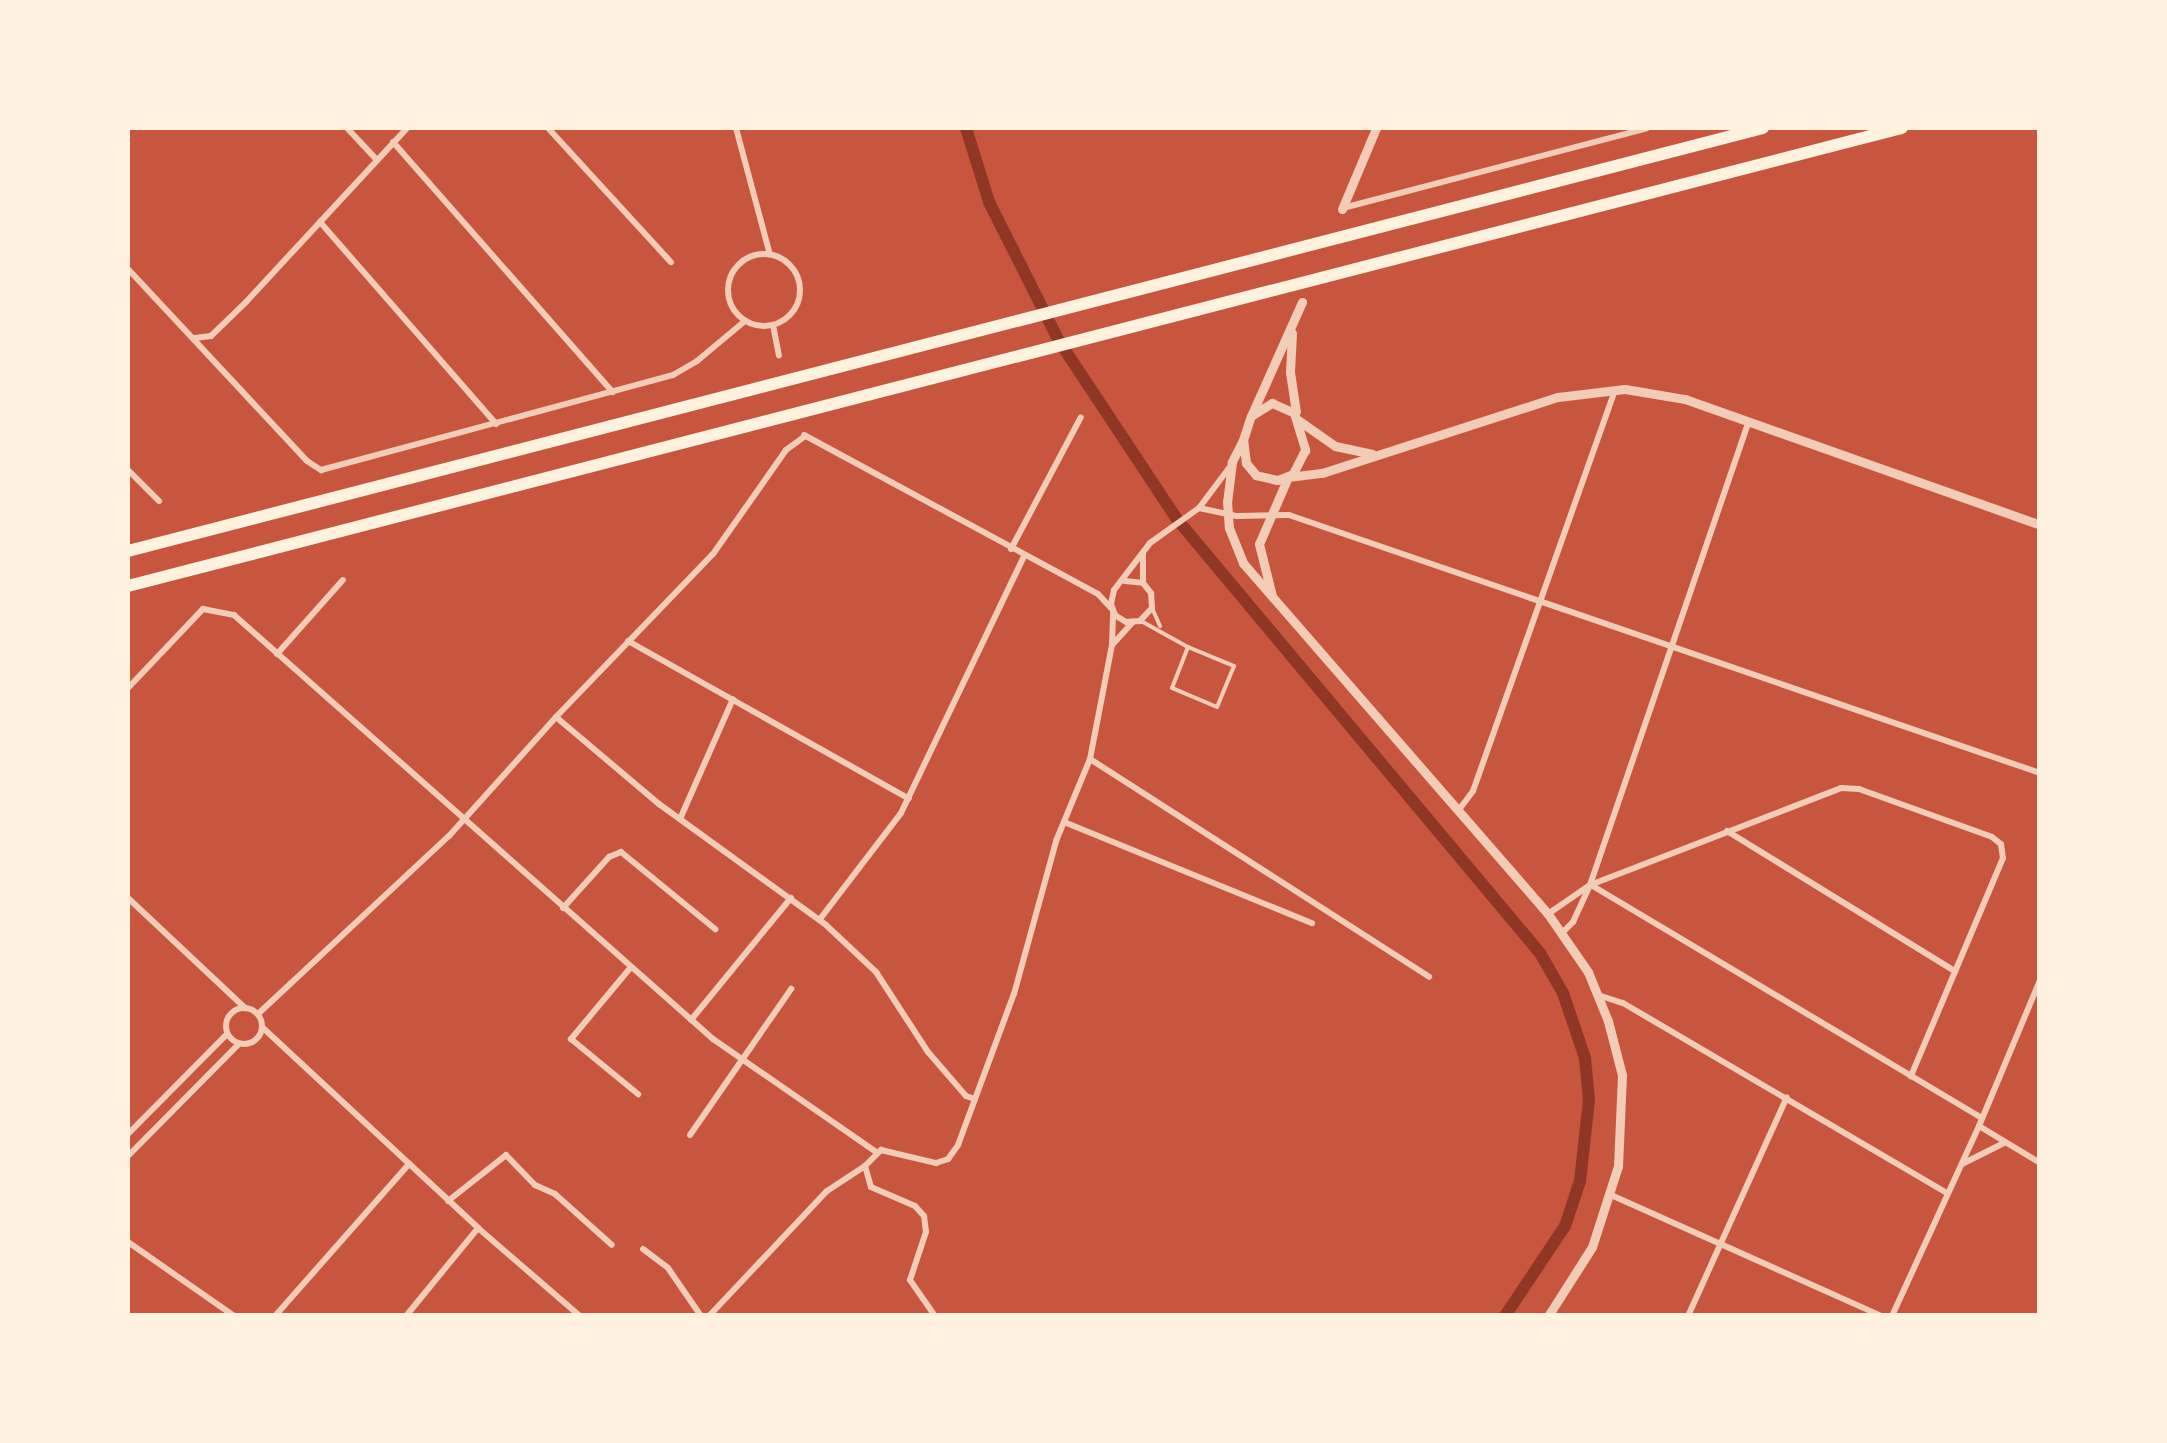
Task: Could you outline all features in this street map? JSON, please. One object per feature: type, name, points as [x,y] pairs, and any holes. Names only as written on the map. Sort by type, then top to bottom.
[{"type":"highway","points":[[128,551],[1130,288],[1764,128]]},
{"type":"highway","points":[[128,586],[1902,128]]},
{"type":"street","points":[[347,128],[377,160]]},
{"type":"street","points":[[192,337],[201,340],[211,336],[407,128]]},
{"type":"street","points":[[550,128],[671,262]]},
{"type":"street","points":[[736,128],[770,255]]},
{"type":"street","points":[[1342,208],[1376,128]]},
{"type":"street","points":[[1342,208],[1647,128]]},
{"type":"street","points":[[393,142],[613,392]]},
{"type":"street","points":[[320,222],[496,424]]},
{"type":"street","points":[[758,255],[763,232]]},
{"type":"street","points":[[758,255],[770,255],[796,273],[800,294],[791,314],[773,325],[744,321],[728,298],[730,279],[741,263],[758,255]]},
{"type":"street","points":[[128,268],[314,468],[321,470],[673,375],[706,354],[744,321]]},
{"type":"street","points":[[709,1316],[827,1190],[867,1163],[876,1152],[891,1149],[929,1163],[944,1161],[958,1145],[1020,969],[1064,822],[1090,759],[1112,645],[1114,590],[1125,581],[1152,542],[1200,508],[1232,462],[1302,302]]},
{"type":"street","points":[[773,325],[779,356]]},
{"type":"street","points":[[1274,600],[1259,552],[1269,514],[1288,477],[1304,458],[1290,387],[1292,325]]},
{"type":"street","points":[[1243,440],[1243,456],[1256,475],[1271,480],[1311,476],[1589,392],[1615,388],[1645,391],[2040,525]]},
{"type":"street","points":[[1458,811],[1474,791],[1615,388]]},
{"type":"street","points":[[1251,416],[1272,403],[1284,405],[1335,446],[1375,454]]},
{"type":"street","points":[[1011,549],[1080,417]]},
{"type":"street","points":[[1562,933],[1573,922],[1590,885],[1748,424]]},
{"type":"street","points":[[259,1012],[462,819],[713,554],[786,450],[805,435],[1098,594],[1112,610],[1137,621]]},
{"type":"street","points":[[1232,462],[1227,514],[1235,548],[1274,600],[1548,914],[1598,994],[1622,1074],[1622,1143],[1612,1195],[1592,1246],[1548,1316]]},
{"type":"street","points":[[128,470],[159,501]]},
{"type":"street","points":[[1200,508],[1307,521],[2040,773]]},
{"type":"street","points":[[1112,645],[1152,608],[1151,593],[1143,583],[1143,551]]},
{"type":"street","points":[[820,919],[883,840],[909,799],[1024,556]]},
{"type":"street","points":[[277,654],[343,580]]},
{"type":"street","points":[[1125,581],[1143,583]]},
{"type":"street","points":[[128,688],[203,609],[234,615],[691,1020],[876,1152]]},
{"type":"street","points":[[628,640],[909,799]]},
{"type":"street","points":[[680,819],[733,699]]},
{"type":"street","points":[[556,717],[680,819],[820,919],[876,972],[928,1052],[966,1096],[976,1099]]},
{"type":"street","points":[[1090,759],[1429,978]]},
{"type":"street","points":[[1548,914],[1590,885],[1825,792],[1859,789],[1996,839],[2004,851],[2003,858],[1912,1076]]},
{"type":"street","points":[[1064,822],[1312,923]]},
{"type":"street","points":[[1727,831],[1956,971]]},
{"type":"street","points":[[564,908],[616,852],[715,929]]},
{"type":"street","points":[[1590,885],[1912,1076],[2040,1163]]},
{"type":"street","points":[[128,898],[245,1008],[259,1012]]},
{"type":"street","points":[[691,1020],[792,898]]},
{"type":"street","points":[[631,967],[571,1039],[638,1094]]},
{"type":"street","points":[[1892,1316],[1981,1122],[2040,980]]},
{"type":"street","points":[[223,988],[234,1012]]},
{"type":"street","points":[[690,1135],[791,989]]},
{"type":"street","points":[[1598,994],[1609,994],[1947,1193]]},
{"type":"street","points":[[128,1134],[227,1034],[227,1021],[234,1012],[245,1008]]},
{"type":"street","points":[[259,1012],[262,1027],[478,1228],[580,1316]]},
{"type":"street","points":[[128,1156],[239,1044],[254,1039],[262,1027]]},
{"type":"street","points":[[227,1034],[239,1044]]},
{"type":"street","points":[[1691,1315],[1787,1097]]},
{"type":"street","points":[[859,1138],[871,1187],[915,1206],[924,1216],[926,1232],[910,1280],[934,1315]]},
{"type":"street","points":[[1960,1165],[2005,1142]]},
{"type":"street","points":[[448,1200],[506,1155],[535,1185],[555,1194],[612,1245]]},
{"type":"street","points":[[275,1316],[409,1164]]},
{"type":"street","points":[[1612,1195],[1722,1241],[1881,1316]]},
{"type":"street","points":[[406,1316],[478,1228]]},
{"type":"street","points":[[128,1242],[234,1316]]},
{"type":"street","points":[[643,1249],[668,1268],[701,1316]]},
{"type":"lane","points":[[1152,608],[1163,630]]},
{"type":"lane","points":[[1137,621],[1234,666],[1217,707],[1172,688],[1188,647]]},
{"type":"waterway","points":[[966,128],[989,202],[1059,341],[1176,518],[1540,953],[1563,993],[1585,1058],[1589,1100],[1580,1181],[1565,1226],[1505,1316]]}]
